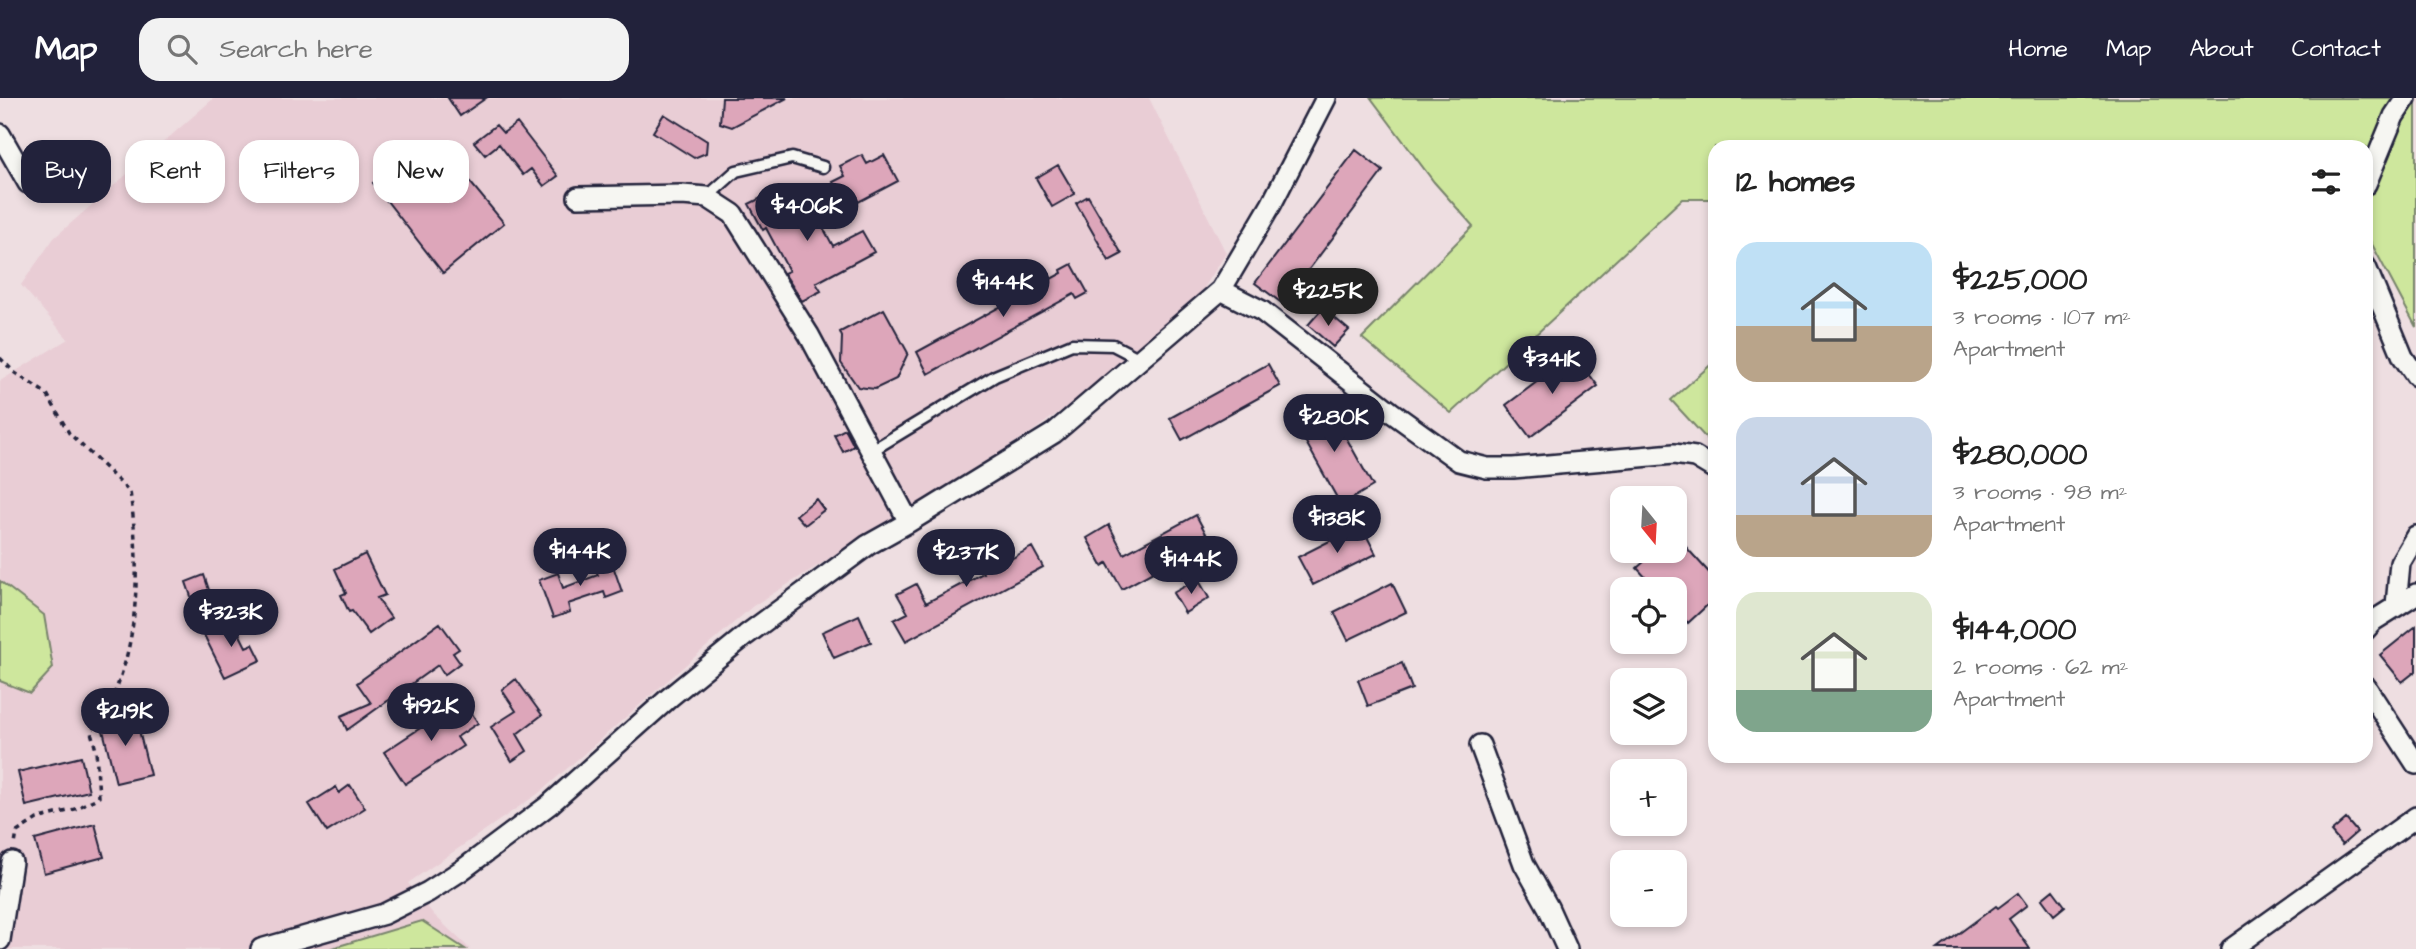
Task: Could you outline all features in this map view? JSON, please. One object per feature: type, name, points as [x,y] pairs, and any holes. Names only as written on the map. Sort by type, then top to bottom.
[{"type":"street","points":[[261,949],[384,914],[428,892],[462,870],[549,805],[670,697],[746,635],[868,545],[1054,433],[1221,290],[1271,205],[1325,98]]},
{"type":"street","points":[[2373,167],[2394,116],[2406,98]]},
{"type":"street","points":[[0,134],[21,171]]},
{"type":"street","points":[[578,197],[707,197],[733,214],[809,335],[909,522]]},
{"type":"street","points":[[2373,284],[2403,358],[2416,376]]},
{"type":"street","points":[[1221,290],[1262,312],[1459,461],[1487,468],[1513,468],[1674,454],[1695,457],[1708,465]]},
{"type":"street","points":[[2396,606],[2400,563],[2416,536]]},
{"type":"street","points":[[2373,621],[2416,594]]},
{"type":"street","points":[[2373,698],[2416,764]]},
{"type":"street","points":[[1480,745],[1524,864],[1567,949]]},
{"type":"street","points":[[2231,949],[2416,817]]},
{"type":"street","points":[[0,940],[12,862]]},
{"type":"lane","points":[[707,197],[736,172],[792,158],[823,167]]},
{"type":"lane","points":[[871,451],[995,376],[1072,344],[1113,345],[1140,359]]},
{"type":"path","points":[[0,358],[15,373],[47,394],[69,433],[130,492],[138,567],[136,601],[127,654],[108,708],[91,732],[96,750],[99,797],[75,809],[37,819],[17,832],[12,862]]},
{"type":"shaded area","points":[[214,98],[1149,98],[1226,253],[1182,323],[1033,431],[753,606],[539,793],[408,883],[434,915],[470,949],[0,949],[0,381],[68,339],[21,285],[54,238],[94,203],[111,203],[111,188],[125,176],[125,203],[225,203],[225,140],[166,140]]},
{"type":"green space","points":[[1371,98],[2416,98],[2416,327],[2373,246],[2373,140],[1708,140],[1708,199],[1682,199],[1451,413],[1362,338],[1473,226],[1434,182]]},
{"type":"green space","points":[[1708,367],[1708,440],[1671,400]]},
{"type":"green space","points":[[0,581],[44,615],[53,668],[30,693],[0,681]]},
{"type":"green space","points":[[422,921],[465,949],[330,949],[332,948]]},
{"type":"building","points":[[448,98],[486,98],[460,116]]},
{"type":"building","points":[[722,98],[787,98],[732,127],[720,123]]},
{"type":"building","points":[[664,114],[707,141],[706,153],[694,158],[653,132]]},
{"type":"building","points":[[517,123],[558,176],[544,186],[531,169],[523,175],[499,144],[485,155],[474,142],[496,125],[503,133]]},
{"type":"building","points":[[1356,150],[1383,171],[1283,304],[1255,283]]},
{"type":"building","points":[[862,155],[867,164],[884,155],[898,181],[847,208],[833,182],[845,176],[840,166]]},
{"type":"building","points":[[1058,165],[1075,194],[1052,207],[1036,178]]},
{"type":"building","points":[[469,181],[504,223],[443,273],[389,203],[469,203]]},
{"type":"building","points":[[803,190],[833,246],[862,231],[874,252],[816,283],[821,291],[802,301],[784,273],[789,271],[766,228],[763,230],[749,204],[765,196],[771,207]]},
{"type":"building","points":[[1088,196],[1122,254],[1109,261],[1076,203]]},
{"type":"building","points":[[1072,264],[1088,293],[1077,299],[1074,294],[928,374],[917,352],[1062,273],[1061,270]]},
{"type":"building","points":[[1323,308],[1349,330],[1333,347],[1308,325]]},
{"type":"building","points":[[884,309],[908,353],[896,379],[875,389],[858,387],[841,363],[840,332]]},
{"type":"building","points":[[1574,354],[1598,386],[1530,437],[1506,405]]},
{"type":"building","points":[[1268,364],[1280,386],[1182,440],[1170,418]]},
{"type":"building","points":[[1327,403],[1373,486],[1341,505],[1294,421]]},
{"type":"building","points":[[845,429],[854,446],[843,452],[834,435]]},
{"type":"building","points":[[816,499],[824,510],[805,525],[796,515]]},
{"type":"building","points":[[1196,515],[1210,541],[1122,589],[1107,563],[1102,566],[1087,538],[1109,525],[1124,554]]},
{"type":"building","points":[[1361,525],[1376,554],[1313,585],[1298,557]]},
{"type":"building","points":[[995,538],[1007,561],[1032,547],[1043,567],[906,641],[894,620],[908,613],[897,594],[916,584],[926,603],[983,573],[971,550]]},
{"type":"building","points":[[1687,548],[1708,571],[1708,604],[1688,623],[1687,577],[1645,577],[1637,568],[1641,564],[1687,564]]},
{"type":"building","points":[[365,554],[385,595],[377,598],[391,618],[369,634],[352,611],[349,612],[341,595],[346,593],[335,569]]},
{"type":"building","points":[[610,557],[622,592],[606,598],[604,592],[568,604],[570,612],[553,618],[539,580],[558,573],[563,588],[598,575],[593,563]]},
{"type":"building","points":[[204,575],[212,599],[194,605],[186,582]]},
{"type":"building","points":[[1198,579],[1209,598],[1185,613],[1173,593]]},
{"type":"building","points":[[1392,583],[1406,612],[1348,640],[1334,612]]},
{"type":"building","points":[[859,615],[871,642],[834,658],[822,632]]},
{"type":"building","points":[[233,621],[246,647],[253,644],[261,660],[225,677],[204,635]]},
{"type":"building","points":[[440,623],[459,649],[453,653],[460,663],[444,675],[438,665],[347,730],[341,716],[371,703],[357,683]]},
{"type":"building","points":[[2416,626],[2416,671],[2402,682],[2380,655]]},
{"type":"building","points":[[1402,663],[1412,689],[1368,706],[1358,680]]},
{"type":"building","points":[[516,679],[542,715],[517,734],[527,751],[512,761],[491,727],[516,711],[502,690]]},
{"type":"building","points":[[463,700],[478,723],[457,737],[463,746],[405,784],[384,752]]},
{"type":"building","points":[[135,714],[150,775],[116,783],[101,722]]},
{"type":"building","points":[[81,757],[89,791],[26,806],[18,772]]},
{"type":"building","points":[[350,785],[365,808],[327,832],[309,804],[336,787],[339,793]]},
{"type":"building","points":[[2346,819],[2357,832],[2342,845],[2331,832]]},
{"type":"building","points":[[95,824],[104,857],[44,873],[35,840]]},
{"type":"building","points":[[2053,890],[2065,906],[2054,915],[2042,899]]},
{"type":"building","points":[[2018,893],[2027,905],[2009,919],[2030,949],[1938,949],[1996,906],[1998,908]]}]
